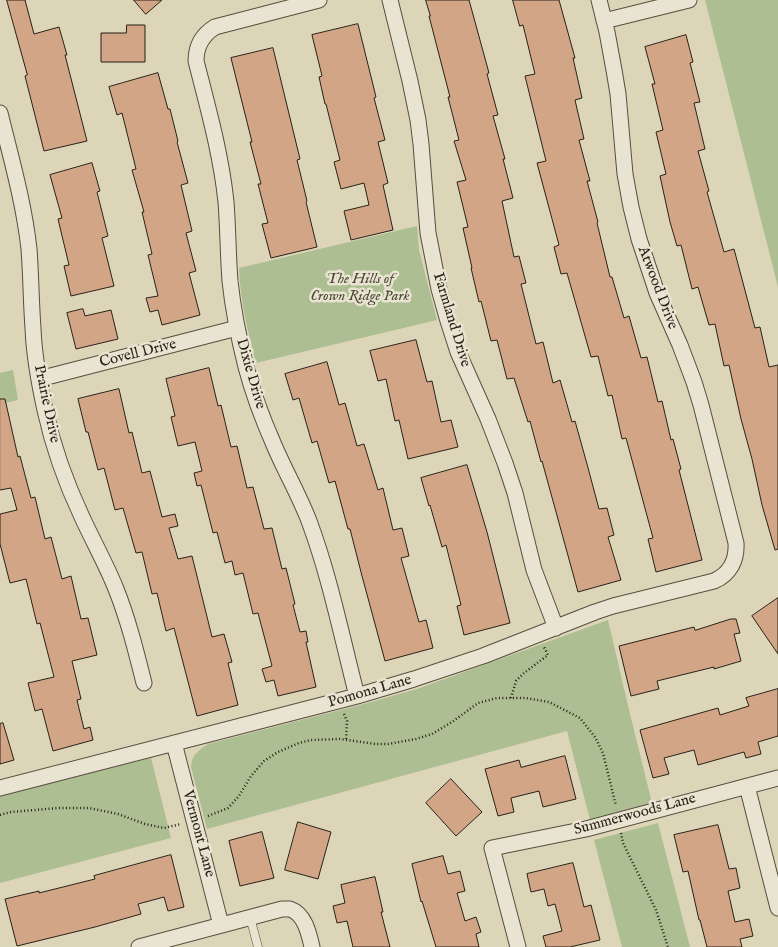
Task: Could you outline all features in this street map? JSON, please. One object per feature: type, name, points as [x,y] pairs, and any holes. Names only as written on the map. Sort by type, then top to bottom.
[{"type":"street","name":"Dixie Drive","points":[[319,0],[221,25],[210,30],[200,41],[196,61],[216,139],[226,201],[230,281],[237,328],[247,369],[262,416],[302,505],[319,550],[357,696]]},
{"type":"street","name":"Farmland Drive","points":[[390,0],[418,120],[428,233],[439,289],[458,352],[506,463],[534,570],[556,628]]},
{"type":"street","name":"Atwood Drive","points":[[598,0],[618,94],[623,158],[631,207],[651,278],[686,360],[701,405],[736,543],[734,563],[730,569]]},
{"type":"street","points":[[604,22],[689,0]]},
{"type":"street","name":"Prairie Drive","points":[[0,112],[25,223],[30,264],[33,330],[38,379],[47,418],[60,465],[82,518],[117,591],[129,625],[144,683]]},
{"type":"street","name":"Covell Drive","points":[[38,379],[237,328]]},
{"type":"street","name":"Pomona Lane","points":[[0,788],[357,696],[456,666],[613,606],[714,581],[725,575],[730,569]]},
{"type":"street","name":"Vermont Lane","points":[[174,743],[222,925]]},
{"type":"street","name":"Summerwoods Lane","points":[[518,947],[492,848],[564,834],[778,778]]},
{"type":"street","points":[[747,786],[778,908]]},
{"type":"street","points":[[139,947],[282,909],[290,909],[303,919],[312,947]]},
{"type":"lane","points":[[250,917],[258,947]]},
{"type":"path","points":[[0,815],[10,812],[58,808],[89,808],[118,814],[145,824],[164,828],[228,808],[264,761],[278,752],[299,743],[310,740],[346,740],[382,744],[416,739],[432,734],[478,703],[497,698],[526,698],[549,702],[580,718],[595,737],[603,753],[620,820],[623,843],[656,910],[668,947]]},
{"type":"path","points":[[340,701],[346,721],[346,740]]},
{"type":"green space","points":[[705,0],[778,0],[778,287]]},
{"type":"green space","name":"The Hills of Crown Ridge Park","points":[[417,226],[419,250],[437,320],[256,363],[247,328],[239,268]]},
{"type":"green space","points":[[13,370],[18,400],[0,404],[0,373]]},
{"type":"green space","points":[[608,620],[652,803],[590,820],[567,731],[207,829],[191,767],[194,756],[208,744],[417,689]]},
{"type":"green space","points":[[151,758],[171,838],[0,883],[0,795]]},
{"type":"green space","points":[[658,823],[690,947],[622,947],[594,840]]},
{"type":"building","points":[[7,0],[25,0],[34,34],[59,27],[87,141],[44,151],[25,76],[27,75]]},
{"type":"building","points":[[134,0],[162,0],[146,14]]},
{"type":"building","points":[[426,0],[469,0],[489,73],[487,74],[498,115],[493,116],[513,198],[502,201],[514,257],[519,256],[526,283],[521,284],[536,344],[543,342],[553,383],[560,380],[572,422],[575,421],[599,509],[607,508],[614,535],[608,537],[621,580],[578,592],[530,421],[528,422],[514,378],[507,379],[497,340],[491,341],[481,301],[479,302],[463,228],[468,227],[457,182],[466,180],[454,141],[459,140]]},
{"type":"building","points":[[513,0],[559,0],[575,58],[573,58],[582,98],[575,100],[584,139],[579,140],[590,181],[587,181],[610,277],[612,277],[624,318],[629,316],[641,358],[647,357],[658,402],[662,401],[671,440],[673,439],[681,469],[679,470],[702,560],[656,572],[648,539],[653,538],[626,438],[622,439],[612,395],[608,396],[598,356],[591,357],[567,273],[561,274],[554,247],[559,245],[537,163],[546,161],[525,76],[535,74],[523,25],[520,26]]},
{"type":"building","points":[[358,24],[385,140],[378,142],[388,183],[383,185],[393,230],[351,240],[344,211],[369,205],[364,183],[341,189],[334,162],[340,160],[325,104],[319,77],[322,76],[312,35]]},
{"type":"building","points":[[127,25],[145,25],[145,62],[101,62],[101,33],[126,33]]},
{"type":"building","points":[[686,35],[693,62],[690,63],[700,102],[694,103],[705,149],[698,151],[709,191],[707,192],[724,252],[734,249],[755,328],[760,327],[769,367],[778,365],[778,549],[775,550],[762,505],[729,365],[724,366],[715,324],[709,325],[698,287],[692,289],[681,245],[677,246],[670,222],[660,176],[666,174],[656,132],[663,130],[652,84],[655,84],[645,47]]},
{"type":"building","points":[[273,48],[300,159],[297,160],[317,247],[271,258],[262,224],[268,223],[258,184],[261,184],[231,58]]},
{"type":"building","points":[[158,73],[168,109],[170,109],[188,183],[181,185],[192,231],[186,233],[196,271],[189,273],[200,315],[162,325],[158,310],[150,312],[146,298],[158,296],[148,255],[152,254],[142,212],[144,212],[132,170],[136,169],[122,113],[117,115],[109,87]]},
{"type":"building","points":[[92,163],[100,191],[97,192],[108,236],[102,238],[114,286],[71,296],[64,266],[69,265],[58,219],[62,218],[50,175]]},
{"type":"building","points":[[83,309],[85,316],[111,310],[118,339],[76,349],[67,313]]},
{"type":"building","points":[[416,340],[427,382],[432,381],[441,422],[451,420],[458,447],[408,459],[399,420],[395,421],[386,379],[378,381],[370,351]]},
{"type":"building","points":[[327,362],[339,405],[345,403],[357,446],[364,444],[378,490],[383,488],[393,530],[402,528],[409,556],[401,558],[419,622],[426,620],[433,648],[385,661],[350,529],[348,529],[335,481],[329,483],[317,441],[312,443],[299,398],[293,400],[285,374]]},
{"type":"building","points":[[209,368],[218,406],[221,405],[231,447],[237,446],[247,488],[253,487],[264,529],[272,528],[282,569],[286,568],[300,632],[306,631],[308,642],[306,642],[316,687],[278,696],[274,680],[266,682],[262,669],[272,666],[258,613],[253,614],[243,573],[235,575],[232,561],[225,563],[217,532],[213,533],[201,485],[197,486],[194,473],[202,471],[195,442],[178,446],[171,417],[175,416],[166,379]]},
{"type":"building","points":[[119,389],[129,433],[132,432],[142,473],[150,471],[162,517],[175,514],[178,526],[169,528],[178,559],[192,556],[212,637],[224,634],[232,662],[228,663],[238,705],[197,716],[174,628],[166,631],[157,593],[152,594],[142,552],[136,553],[123,508],[115,510],[104,468],[98,470],[78,399]]},
{"type":"building","points":[[0,399],[5,399],[18,457],[20,456],[31,498],[35,497],[45,539],[51,537],[62,579],[71,576],[81,619],[88,618],[97,655],[72,661],[81,699],[77,700],[84,729],[90,727],[93,740],[53,751],[42,709],[35,711],[28,683],[54,677],[40,623],[37,624],[26,579],[10,583],[0,544],[0,514],[17,510],[11,488],[0,490]]},
{"type":"building","points":[[467,465],[487,532],[510,623],[464,635],[457,606],[461,605],[446,545],[442,547],[421,478]]},
{"type":"building","points":[[778,598],[778,654],[752,616]]},
{"type":"building","points":[[736,619],[740,633],[734,634],[741,661],[714,669],[714,667],[657,681],[659,689],[631,696],[619,646],[694,627],[695,630]]},
{"type":"building","points":[[778,689],[778,736],[758,742],[761,754],[746,758],[744,752],[698,765],[694,750],[664,758],[669,774],[653,778],[640,730],[718,708],[720,715],[749,706],[746,698]]},
{"type":"building","points":[[3,723],[14,760],[0,764],[0,724]]},
{"type":"building","points":[[565,756],[576,799],[543,807],[539,791],[511,798],[514,812],[498,816],[485,769],[519,760],[521,767]]},
{"type":"building","points":[[451,779],[482,812],[456,836],[426,803]]},
{"type":"building","points":[[298,822],[331,832],[318,879],[285,870]]},
{"type":"building","points":[[718,825],[729,869],[736,868],[740,888],[728,891],[735,922],[749,919],[753,936],[740,939],[742,947],[707,947],[688,871],[683,872],[674,835]]},
{"type":"building","points":[[262,832],[274,878],[240,886],[229,841]]},
{"type":"building","points":[[171,855],[184,907],[168,911],[164,897],[138,904],[141,914],[17,946],[5,899],[39,891],[39,893],[95,879],[94,876]]},
{"type":"building","points":[[443,856],[448,874],[460,871],[465,891],[457,893],[465,921],[476,917],[481,932],[476,934],[479,947],[436,947],[421,902],[412,864]]},
{"type":"building","points":[[573,863],[584,907],[591,905],[600,940],[570,947],[546,947],[543,936],[562,931],[555,904],[548,906],[544,889],[531,892],[527,874]]},
{"type":"building","points":[[375,877],[390,947],[353,947],[347,921],[337,923],[333,906],[345,903],[341,885]]}]
